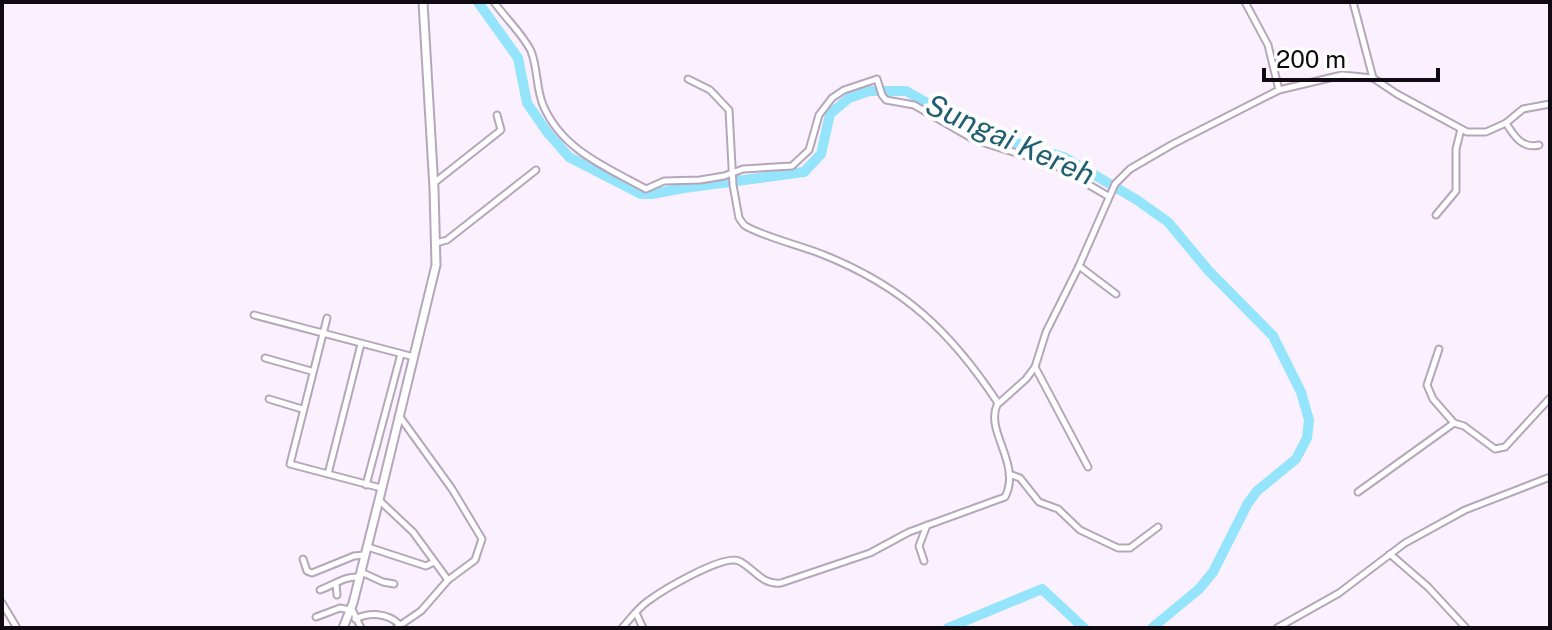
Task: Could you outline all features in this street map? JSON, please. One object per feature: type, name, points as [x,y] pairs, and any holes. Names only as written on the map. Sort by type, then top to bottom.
[{"type":"street","points":[[343,628],[351,609],[382,489],[436,265],[423,2]]},
{"type":"street","points":[[494,2],[523,38],[532,55],[540,95],[547,113],[563,135],[583,155],[646,189],[664,181],[733,179],[743,169],[796,163],[809,150],[819,115],[832,98],[861,83],[877,79],[882,95],[888,100],[914,105],[975,140],[1055,165],[1110,194]]},
{"type":"street","points":[[1245,2],[1266,39],[1279,90]]},
{"type":"street","points":[[1353,2],[1373,78]]},
{"type":"street","points":[[622,628],[664,590],[725,560],[739,561],[768,583],[781,583],[870,553],[927,525],[1005,497],[1009,474],[994,416],[998,403],[1035,367],[1046,332],[1115,184],[1130,169],[1159,151],[1279,90],[1342,75],[1373,78],[1467,132],[1486,132],[1506,123],[1523,109],[1550,104]]},
{"type":"street","points":[[688,79],[710,90],[728,108],[733,179],[739,218],[746,227],[827,256],[884,283],[949,337],[998,403]]},
{"type":"street","points":[[434,183],[501,130],[497,115]]},
{"type":"street","points":[[1506,123],[1521,143],[1535,147],[1539,145]]},
{"type":"street","points":[[1436,215],[1456,191],[1456,149],[1461,129]]},
{"type":"street","points":[[436,243],[447,240],[536,170]]},
{"type":"street","points":[[1079,266],[1116,294]]},
{"type":"street","points":[[254,315],[415,357]]},
{"type":"street","points":[[327,318],[311,371],[290,464],[382,489]]},
{"type":"street","points":[[328,474],[361,343]]},
{"type":"street","points":[[1439,349],[1427,385],[1433,399],[1454,423],[1464,426],[1489,446],[1500,449],[1511,442],[1550,398]]},
{"type":"street","points":[[366,485],[401,354]]},
{"type":"street","points":[[265,358],[311,371]]},
{"type":"street","points":[[1035,367],[1088,467]]},
{"type":"street","points":[[269,399],[302,409]]},
{"type":"street","points":[[355,619],[378,614],[394,619],[397,626],[422,610],[448,580],[476,558],[482,536],[400,416]]},
{"type":"street","points":[[1358,492],[1454,423]]},
{"type":"street","points":[[1009,474],[1018,476],[1036,500],[1058,509],[1080,530],[1122,550],[1136,544],[1158,527]]},
{"type":"street","points":[[1277,628],[1339,593],[1390,554],[1465,510],[1550,477]]},
{"type":"street","points":[[379,500],[408,525],[448,580]]},
{"type":"street","points":[[924,561],[919,546],[927,525]]},
{"type":"street","points":[[303,559],[307,571],[312,573],[366,551],[426,566],[434,562]]},
{"type":"street","points":[[1390,554],[1428,587],[1466,628]]},
{"type":"street","points":[[320,590],[342,578],[360,574],[394,584]]},
{"type":"street","points":[[336,584],[337,595]]},
{"type":"street","points":[[2,603],[15,625]]},
{"type":"street","points":[[316,617],[340,608],[351,609]]},
{"type":"street","points":[[351,609],[361,628]]},
{"type":"street","points":[[636,613],[643,628]]},
{"type":"street","points":[[3,621],[15,625]]},
{"type":"waterway","name":"Sungai Kereh","points":[[478,2],[518,58],[527,103],[547,132],[569,157],[641,194],[804,172],[821,154],[830,114],[849,98],[869,91],[906,91],[956,119],[1024,146],[1064,157],[1168,222],[1208,270],[1273,336],[1301,392],[1309,420],[1307,438],[1296,459],[1257,491],[1248,503],[1213,572],[1199,589],[1152,628]]},
{"type":"waterway","name":"Sungai Kereh","points":[[948,628],[1042,589],[1084,628]]}]
